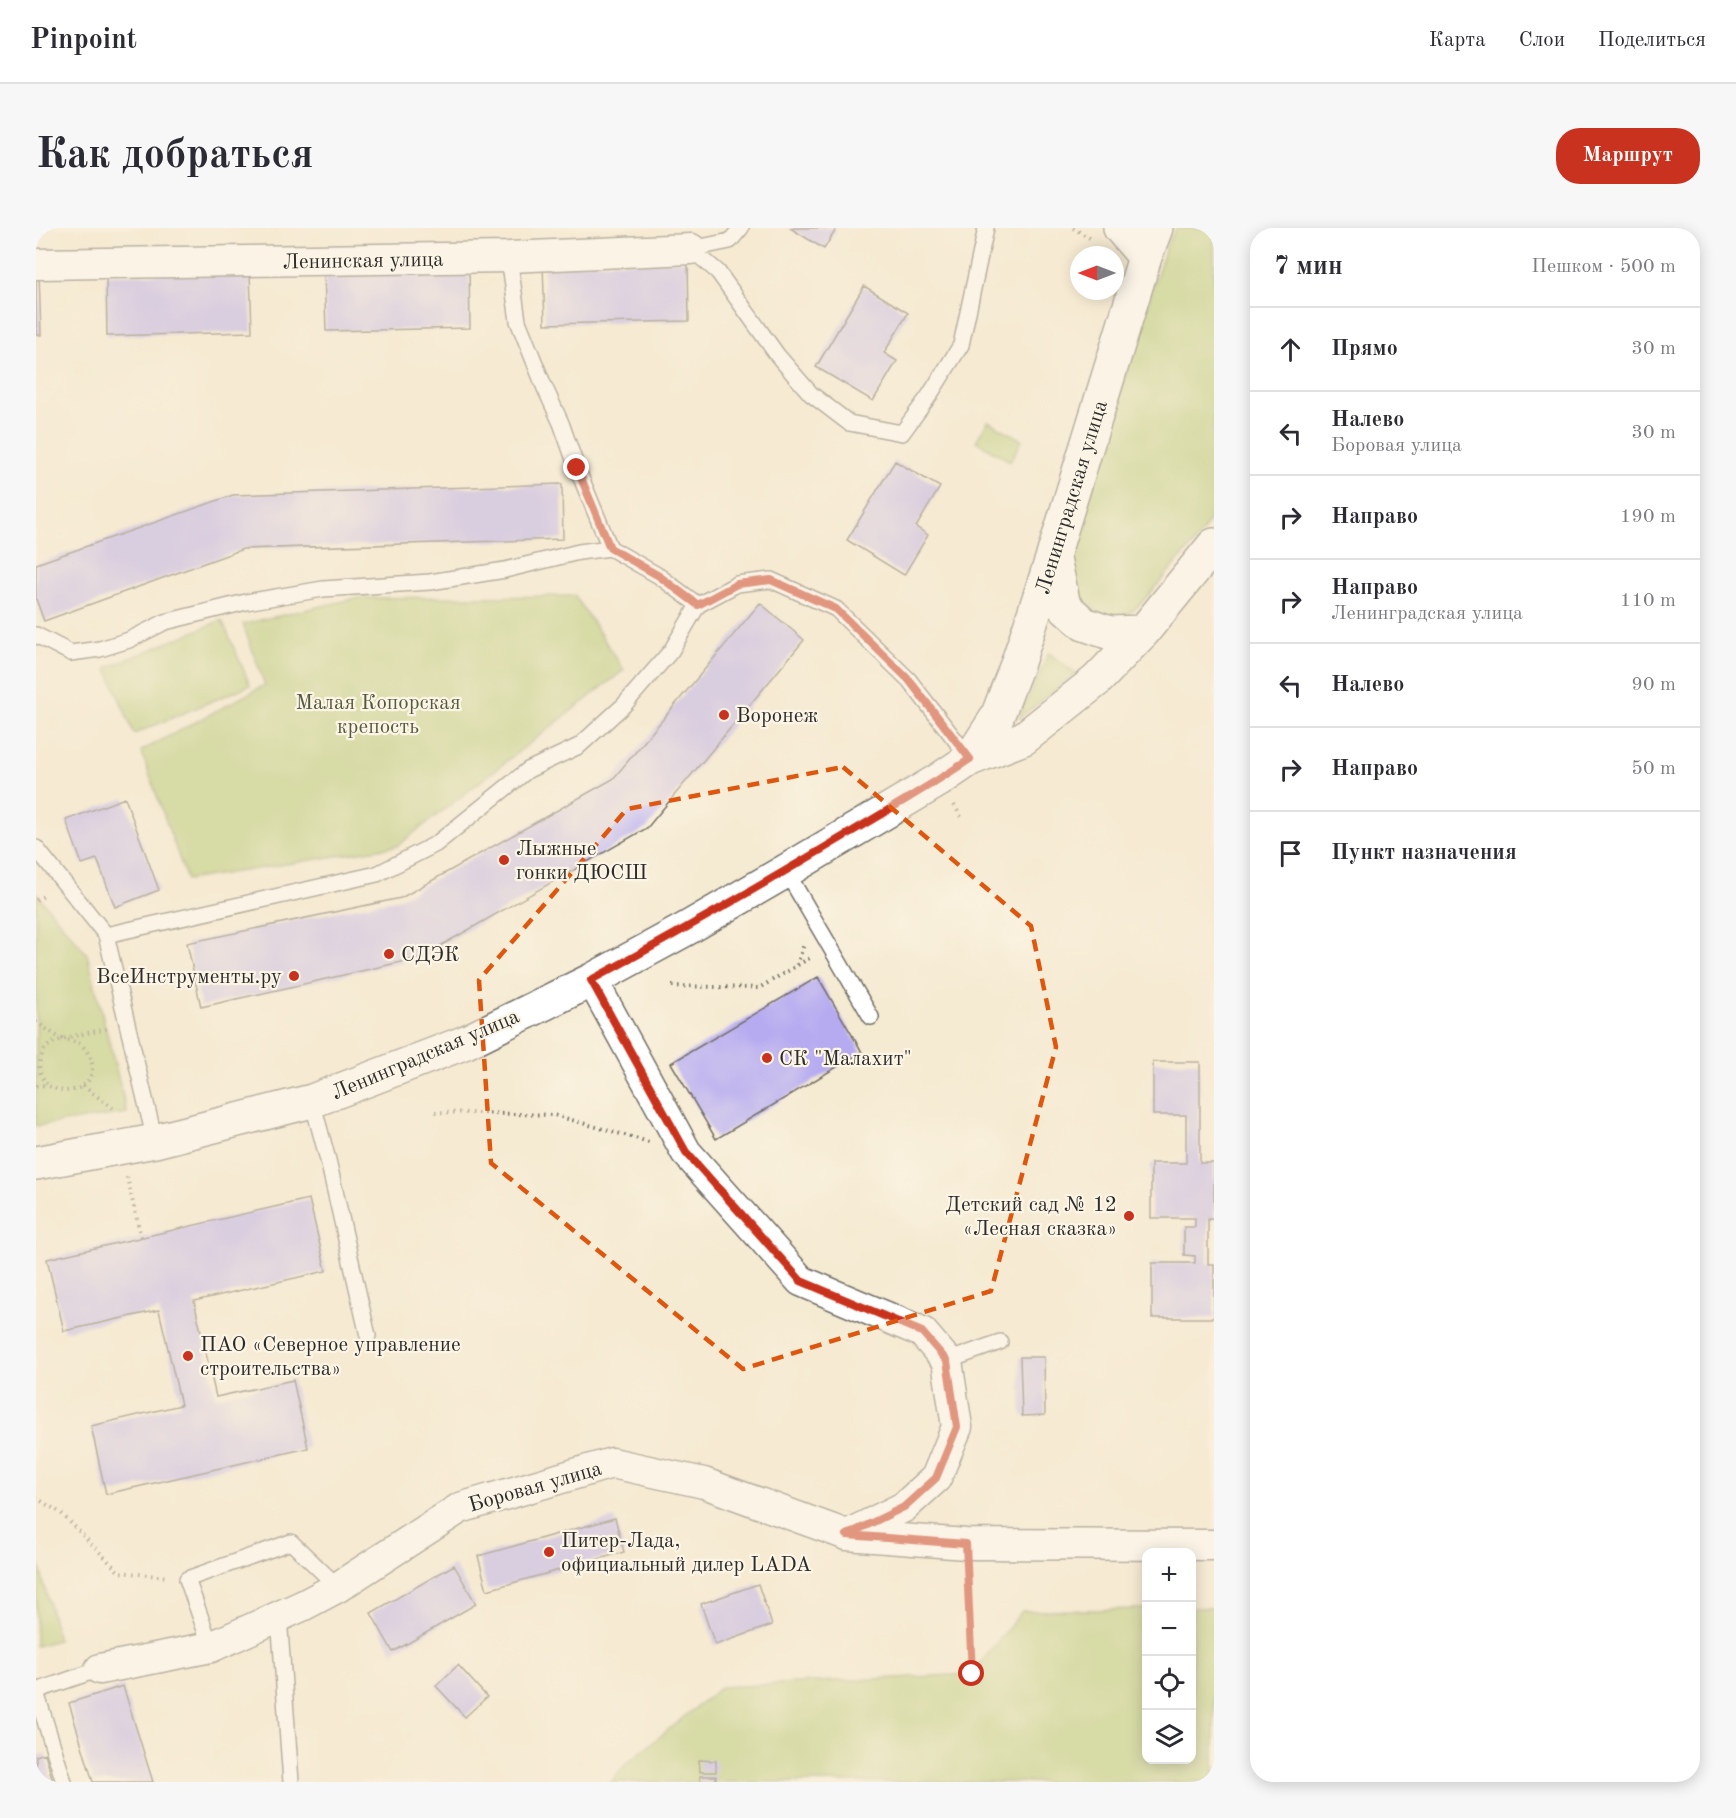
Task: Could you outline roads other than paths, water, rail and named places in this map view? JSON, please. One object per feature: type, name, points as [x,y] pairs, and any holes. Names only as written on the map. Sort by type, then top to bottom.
[{"type":"main road","points":[[1107,234],[1150,243]]},
{"type":"main road","name":"Ленинградская улица","points":[[970,759],[997,717],[1018,662],[1150,243]]},
{"type":"main road","name":"Ленинградская улица","points":[[36,1163],[155,1141],[312,1101],[466,1042],[591,980],[686,929],[786,871],[939,780],[970,759],[1024,738],[1097,680],[1143,632],[1214,545]]},
{"type":"main road","points":[[1053,556],[1064,606],[1084,624],[1110,633],[1143,632]]},
{"type":"street","name":"Ленинская улица","points":[[36,264],[509,258],[691,249]]},
{"type":"street","points":[[591,980],[686,1152],[801,1281],[922,1332],[947,1361],[957,1427],[936,1478],[904,1507],[847,1535]]},
{"type":"street","name":"Боровая улица","points":[[100,1669],[211,1647],[338,1587],[460,1508],[612,1463],[704,1483],[847,1535],[966,1544],[1214,1545]]},
{"type":"lane","points":[[691,249],[730,241],[741,228]]},
{"type":"lane","points":[[691,249],[718,272],[778,356],[811,394],[849,423],[902,433],[929,396],[960,345],[986,228]]},
{"type":"lane","points":[[509,258],[518,321],[610,548]]},
{"type":"lane","points":[[36,635],[71,652],[100,649],[129,640],[165,622],[246,602],[323,589],[430,582],[505,570],[579,552],[610,548],[659,576],[698,605]]},
{"type":"lane","points":[[106,935],[378,874],[436,844],[528,770],[579,746],[624,705],[671,651],[698,605],[737,584],[771,580],[836,609],[909,680],[970,759]]},
{"type":"lane","points":[[36,848],[106,935],[155,1141]]},
{"type":"lane","points":[[786,871],[871,1017]]},
{"type":"lane","points":[[312,1101],[368,1336]]},
{"type":"lane","points":[[947,1361],[1000,1342]]},
{"type":"lane","points":[[211,1647],[187,1579],[291,1542],[338,1587]]},
{"type":"lane","points":[[279,1616],[291,1782]]},
{"type":"lane","points":[[64,1782],[36,1691],[100,1669]]},
{"type":"place","name":"Воронеж","points":[[724,715]]},
{"type":"place","name":"Лыжные гонки ДЮСШ","points":[[504,860]]},
{"type":"place","name":"СДЭК","points":[[389,954]]},
{"type":"place","name":"ВсеИнструменты.ру","points":[[294,976]]},
{"type":"place","name":"СК \"Малахит\"","points":[[767,1058]]},
{"type":"place","name":"Детский сад № 12 «Лесная сказка»","points":[[1129,1216]]},
{"type":"place","name":"ПАО «Северное управление строительства»","points":[[188,1356]]},
{"type":"place","name":"Питер-Лада, официальный дилер LADA","points":[[549,1552]]},
{"type":"park label","name":"Малая Копорская крепость","points":[[378,714]]}]
